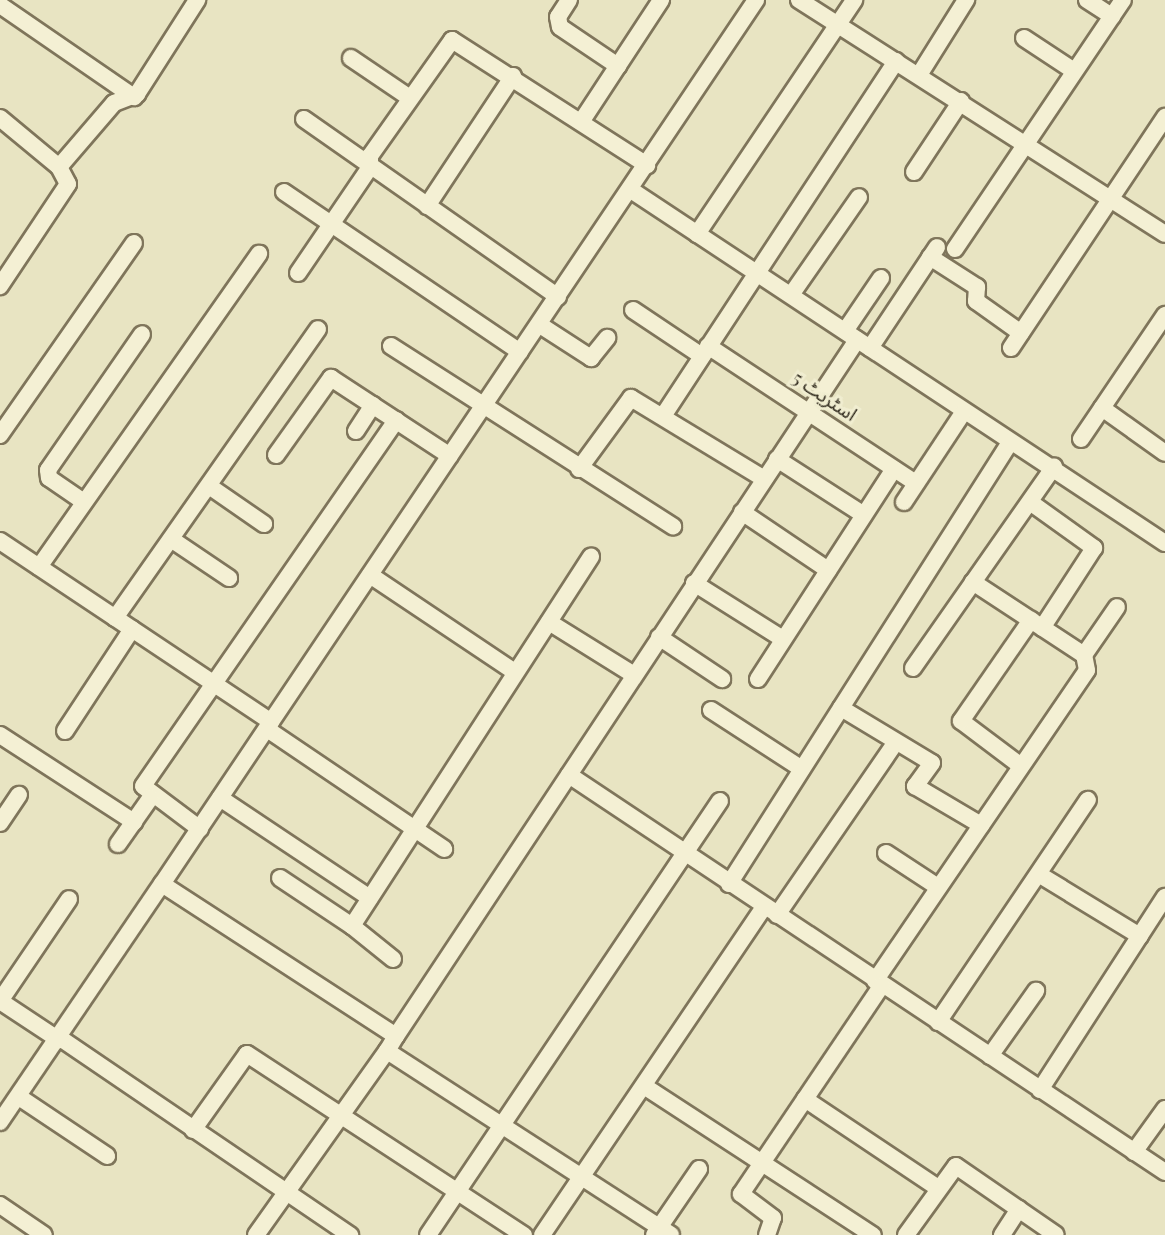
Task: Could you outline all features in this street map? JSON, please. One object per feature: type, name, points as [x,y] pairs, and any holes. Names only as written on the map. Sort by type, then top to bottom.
[{"type":"street","points":[[569,0],[558,17],[560,27],[618,66]]},
{"type":"street","points":[[581,122],[661,0]]},
{"type":"street","points":[[0,1122],[59,1039],[756,0]]},
{"type":"street","points":[[799,0],[1026,142],[1165,234]]},
{"type":"street","points":[[697,234],[854,0]]},
{"type":"street","points":[[919,75],[966,0]]},
{"type":"street","points":[[1087,0],[1112,16]]},
{"type":"street","points":[[955,250],[1122,0]]},
{"type":"street","points":[[60,167],[114,103],[134,97],[194,1]]},
{"type":"street","points":[[0,5],[134,97]]},
{"type":"street","points":[[1024,38],[1074,71]]},
{"type":"street","points":[[298,273],[370,167],[370,156],[452,40],[513,76],[647,165]]},
{"type":"street","points":[[351,58],[410,98]]},
{"type":"street","points":[[665,414],[896,61]]},
{"type":"street","points":[[427,205],[513,76]]},
{"type":"street","points":[[914,172],[961,102]]},
{"type":"street","points":[[1011,348],[1165,117]]},
{"type":"street","points":[[304,119],[558,297]]},
{"type":"street","points":[[0,286],[68,184],[60,167],[3,126]]},
{"type":"street","points":[[631,190],[858,340],[1009,444],[1054,467],[1165,543]]},
{"type":"street","points":[[284,192],[520,352]]},
{"type":"street","points":[[791,295],[859,197]]},
{"type":"street","points":[[0,435],[134,243]]},
{"type":"street","points":[[256,1235],[387,1051],[694,583],[858,340],[934,252],[976,287],[976,302],[1021,333]]},
{"type":"street","points":[[38,567],[260,254]]},
{"type":"street","points":[[858,340],[881,278]]},
{"type":"street","name":"اسٹریٹ 5","points":[[634,310],[810,411],[916,483]]},
{"type":"street","points":[[1081,439],[1165,315]]},
{"type":"street","points":[[540,325],[590,358],[607,338]]},
{"type":"street","points":[[115,618],[318,329]]},
{"type":"street","points":[[84,502],[50,478],[48,470],[142,334]]},
{"type":"street","points":[[391,346],[579,469],[673,526]]},
{"type":"street","points":[[276,455],[326,380],[336,380],[450,457]]},
{"type":"street","points":[[579,469],[626,400],[637,399],[665,414],[764,479]]},
{"type":"street","points":[[356,431],[373,405]]},
{"type":"street","points":[[1102,408],[1165,453]]},
{"type":"street","points":[[904,502],[963,413]]},
{"type":"street","points":[[200,828],[151,797],[143,786],[396,420]]},
{"type":"street","points":[[729,884],[1009,444]]},
{"type":"street","points":[[778,459],[864,515]]},
{"type":"street","points":[[913,668],[1054,467]]},
{"type":"street","points":[[758,679],[894,469]]},
{"type":"street","points":[[209,486],[264,524]]},
{"type":"street","points":[[1021,766],[961,721],[1094,548],[1030,502]]},
{"type":"street","points":[[742,512],[828,570]]},
{"type":"street","points":[[171,538],[229,578]]},
{"type":"street","points":[[2,547],[38,567],[213,683],[444,849]]},
{"type":"street","points":[[352,926],[591,556]]},
{"type":"street","points":[[370,575],[515,672]]},
{"type":"street","points":[[766,1235],[773,1218],[741,1194],[805,1099],[938,887],[1087,670],[1084,655],[973,582]]},
{"type":"street","points":[[694,583],[783,639]]},
{"type":"street","points":[[1084,655],[1117,607]]},
{"type":"street","points":[[549,622],[634,676]]},
{"type":"street","points":[[65,731],[132,629]]},
{"type":"street","points":[[659,637],[722,679]]},
{"type":"street","points":[[841,708],[932,763],[915,786],[981,825]]},
{"type":"street","points":[[711,710],[802,769]]},
{"type":"street","points":[[0,735],[134,822]]},
{"type":"street","points":[[542,1235],[644,1086],[895,743]]},
{"type":"street","points":[[569,775],[1165,1172]]},
{"type":"street","points":[[0,823],[19,795]]},
{"type":"street","points":[[118,845],[151,797]]},
{"type":"street","points":[[220,798],[370,898]]},
{"type":"street","points":[[938,1022],[1040,875],[1088,800]]},
{"type":"street","points":[[428,1235],[720,801]]},
{"type":"street","points":[[886,853],[938,887]]},
{"type":"street","points":[[1040,875],[1140,936]]},
{"type":"street","points":[[280,878],[352,926],[393,959]]},
{"type":"street","points":[[162,884],[396,1036]]},
{"type":"street","points":[[1040,1090],[1165,897]]},
{"type":"street","points":[[69,899],[0,1001],[350,1235]]},
{"type":"street","points":[[990,1056],[1036,990]]},
{"type":"street","points":[[387,1051],[662,1232],[699,1169]]},
{"type":"street","points":[[193,1130],[247,1054],[524,1235]]},
{"type":"street","points":[[644,1086],[873,1235]]},
{"type":"street","points":[[19,1097],[107,1156]]},
{"type":"street","points":[[805,1099],[938,1188]]},
{"type":"street","points":[[1135,1152],[1165,1108]]},
{"type":"street","points":[[906,1235],[956,1166],[1056,1235]]},
{"type":"street","points":[[0,1205],[44,1235]]},
{"type":"street","points":[[1002,1235],[1019,1209]]}]
